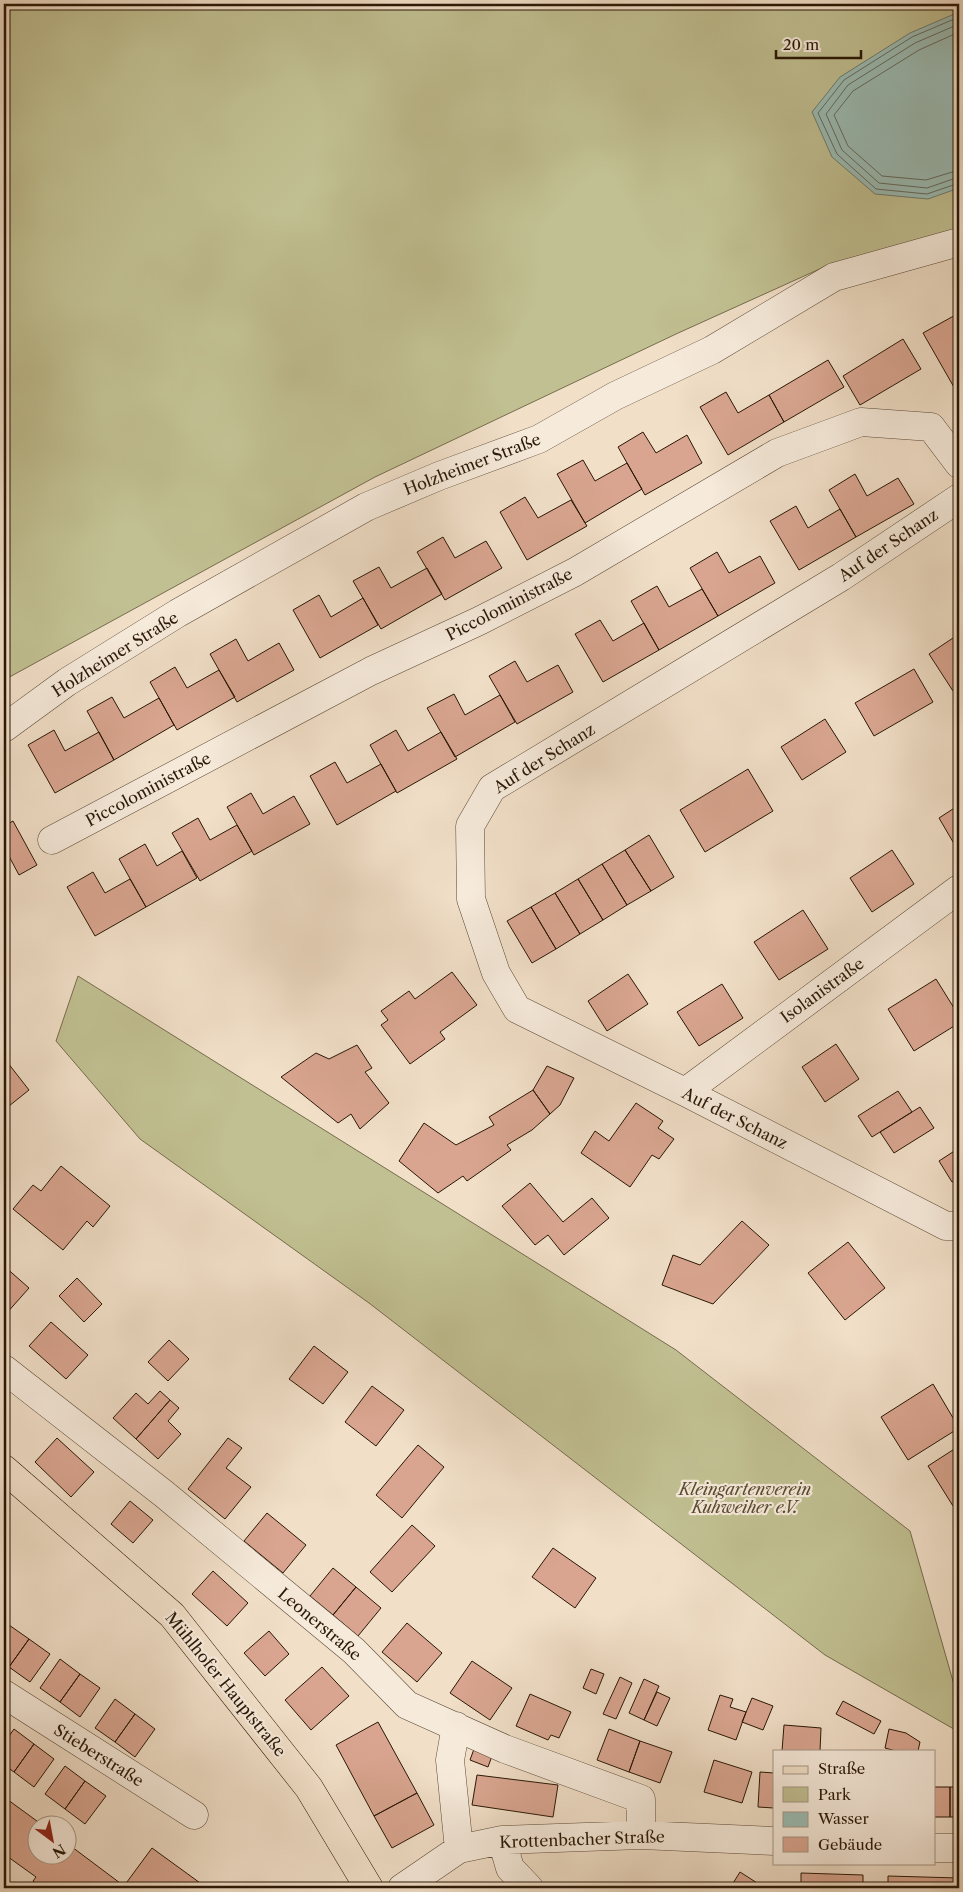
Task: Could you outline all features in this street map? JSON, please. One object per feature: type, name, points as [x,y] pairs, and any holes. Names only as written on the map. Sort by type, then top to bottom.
[{"type":"main road","name":"Mühlhofer Hauptstraße","points":[[4,1469],[172,1615],[309,1788],[369,1888]]},
{"type":"street","name":"Holzheimer Straße","points":[[4,728],[67,682],[178,613],[366,507],[438,476],[539,439],[615,396],[712,350],[834,277],[959,242]]},
{"type":"street","name":"Piccoloministraße","points":[[52,840],[371,671],[478,621],[575,572],[777,453],[861,422],[931,427],[959,464]]},
{"type":"street","name":"Auf der Schanz","points":[[959,498],[841,577],[492,788],[470,826],[471,899],[496,973],[517,1009],[685,1092],[946,1226],[959,1226]]},
{"type":"street","name":"Isolanistraße","points":[[685,1092],[959,889]]},
{"type":"street","name":"Leonerstraße","points":[[4,1369],[164,1494],[347,1645],[407,1705],[505,1749],[641,1799],[641,1834]]},
{"type":"street","name":"Stieberstraße","points":[[4,1694],[20,1706],[194,1815]]},
{"type":"street","points":[[456,1726],[450,1760],[459,1849]]},
{"type":"street","name":"Krottenbacher Straße","points":[[402,1888],[459,1849],[502,1840],[641,1834],[773,1841]]},
{"type":"street","points":[[502,1840],[510,1868],[529,1888]]},
{"type":"street","points":[[936,1848],[959,1848]]},
{"type":"green space","points":[[4,4],[959,4],[959,237],[824,267],[676,334],[375,477],[4,680]]},
{"type":"green space","name":"Kleingartenverein Kuhweiher e.V.","points":[[78,976],[676,1350],[910,1531],[959,1702],[959,1732],[825,1655],[369,1303],[140,1139],[56,1041]]},
{"type":"water","points":[[959,12],[959,188],[928,199],[875,194],[832,157],[812,112],[840,77],[910,33]]},
{"type":"building","points":[[959,313],[959,396],[923,333]]},
{"type":"building","points":[[903,339],[921,369],[860,405],[843,376]]},
{"type":"building","points":[[828,360],[844,387],[784,422],[769,395]]},
{"type":"building","points":[[726,392],[738,413],[769,395],[784,422],[728,455],[700,407]]},
{"type":"building","points":[[643,432],[656,453],[687,435],[702,463],[645,495],[618,447]]},
{"type":"building","points":[[583,460],[595,481],[627,463],[642,489],[585,523],[557,474]]},
{"type":"building","points":[[855,474],[867,496],[898,478],[914,504],[856,537],[829,490]]},
{"type":"building","points":[[525,497],[538,518],[571,500],[587,526],[527,560],[500,512]]},
{"type":"building","points":[[796,506],[808,528],[840,509],[856,537],[799,570],[770,521]]},
{"type":"building","points":[[443,537],[455,558],[486,541],[502,568],[445,600],[417,552]]},
{"type":"building","points":[[717,552],[729,573],[760,556],[775,583],[718,616],[690,568]]},
{"type":"building","points":[[379,567],[391,588],[427,568],[442,594],[381,629],[353,581]]},
{"type":"building","points":[[657,586],[669,607],[702,589],[718,616],[659,650],[631,601]]},
{"type":"building","points":[[319,595],[331,617],[363,598],[378,625],[320,658],[293,610]]},
{"type":"building","points":[[600,620],[613,641],[644,623],[659,650],[603,682],[575,634]]},
{"type":"building","points":[[959,634],[959,687],[953,691],[929,654]]},
{"type":"building","points":[[236,639],[248,661],[279,643],[294,670],[237,702],[210,654]]},
{"type":"building","points":[[515,661],[527,682],[558,665],[573,692],[517,724],[489,676]]},
{"type":"building","points":[[175,667],[187,688],[219,670],[235,697],[177,730],[150,682]]},
{"type":"building","points":[[914,669],[933,702],[874,736],[855,703]]},
{"type":"building","points":[[454,694],[465,715],[500,695],[515,722],[455,757],[427,708]]},
{"type":"building","points":[[112,697],[124,718],[159,698],[174,725],[114,760],[87,711]]},
{"type":"building","points":[[825,719],[846,752],[802,780],[781,747]]},
{"type":"building","points":[[54,730],[65,751],[99,732],[114,760],[55,793],[28,745]]},
{"type":"building","points":[[396,730],[408,751],[441,732],[457,759],[397,793],[370,745]]},
{"type":"building","points":[[335,762],[347,783],[381,764],[396,791],[337,825],[310,776]]},
{"type":"building","points":[[748,769],[773,811],[705,852],[680,810]]},
{"type":"building","points":[[251,793],[263,814],[294,796],[310,824],[254,855],[227,807]]},
{"type":"building","points":[[959,805],[959,845],[956,847],[939,818]]},
{"type":"building","points":[[198,818],[210,840],[237,825],[252,851],[200,881],[172,833]]},
{"type":"building","points":[[13,821],[37,865],[19,875],[4,847],[4,826]]},
{"type":"building","points":[[649,835],[674,877],[651,891],[625,850]]},
{"type":"building","points":[[145,844],[157,866],[182,851],[197,878],[146,907],[119,859]]},
{"type":"building","points":[[625,850],[651,891],[627,905],[602,864]]},
{"type":"building","points":[[892,850],[914,884],[872,912],[850,878]]},
{"type":"building","points":[[602,864],[627,905],[603,920],[578,879]]},
{"type":"building","points":[[93,872],[105,893],[130,879],[146,907],[95,936],[67,887]]},
{"type":"building","points":[[578,879],[603,920],[580,934],[555,893]]},
{"type":"building","points":[[555,893],[580,934],[556,949],[531,907]]},
{"type":"building","points":[[531,907],[556,949],[532,963],[507,921]]},
{"type":"building","points":[[803,910],[828,949],[779,980],[754,942]]},
{"type":"building","points":[[452,972],[477,1005],[440,1032],[445,1039],[410,1064],[381,1025],[388,1020],[381,1011],[409,991],[415,999]]},
{"type":"building","points":[[628,974],[648,1004],[607,1031],[588,1001]]},
{"type":"building","points":[[936,979],[959,1016],[959,1023],[914,1051],[888,1009]]},
{"type":"building","points":[[722,984],[743,1018],[699,1046],[677,1012]]},
{"type":"building","points":[[836,1044],[859,1079],[825,1102],[802,1067]]},
{"type":"building","points":[[357,1045],[372,1068],[365,1072],[389,1103],[360,1129],[351,1114],[338,1123],[281,1077],[316,1053],[329,1059]]},
{"type":"building","points":[[4,1058],[29,1090],[4,1110]]},
{"type":"building","points":[[547,1066],[574,1078],[560,1105],[550,1114],[533,1090]]},
{"type":"building","points":[[533,1090],[550,1114],[532,1130],[507,1145],[511,1150],[467,1181],[463,1176],[438,1193],[399,1161],[424,1123],[456,1145],[494,1125],[489,1117]]},
{"type":"building","points":[[898,1091],[912,1112],[872,1137],[858,1116]]},
{"type":"building","points":[[636,1103],[663,1121],[658,1128],[674,1139],[659,1159],[652,1155],[630,1187],[581,1153],[595,1131],[609,1141]]},
{"type":"building","points":[[920,1107],[934,1128],[894,1153],[880,1132]]},
{"type":"building","points":[[959,1148],[959,1178],[952,1182],[939,1161]]},
{"type":"building","points":[[61,1166],[110,1206],[93,1227],[87,1221],[63,1250],[13,1209],[33,1185],[41,1191]]},
{"type":"building","points":[[530,1183],[563,1222],[592,1198],[609,1218],[564,1255],[548,1235],[535,1245],[502,1206]]},
{"type":"building","points":[[742,1221],[769,1245],[713,1304],[662,1285],[673,1255],[700,1265]]},
{"type":"building","points":[[848,1242],[885,1288],[845,1320],[808,1273]]},
{"type":"building","points":[[4,1266],[29,1288],[5,1315],[4,1314]]},
{"type":"building","points":[[77,1278],[102,1304],[84,1322],[59,1296]]},
{"type":"building","points":[[51,1322],[88,1355],[66,1379],[29,1346]]},
{"type":"building","points":[[169,1340],[189,1359],[168,1381],[148,1362]]},
{"type":"building","points":[[314,1346],[348,1372],[323,1404],[289,1379]]},
{"type":"building","points":[[933,1384],[959,1428],[908,1460],[881,1417]]},
{"type":"building","points":[[372,1386],[404,1410],[376,1446],[345,1422]]},
{"type":"building","points":[[160,1391],[170,1400],[136,1439],[113,1418],[136,1393],[148,1404]]},
{"type":"building","points":[[170,1400],[179,1408],[168,1421],[181,1434],[158,1459],[136,1439]]},
{"type":"building","points":[[57,1438],[94,1472],[71,1497],[35,1462]]},
{"type":"building","points":[[228,1438],[242,1448],[226,1468],[251,1487],[225,1519],[188,1489]]},
{"type":"building","points":[[418,1445],[444,1467],[402,1518],[376,1495]]},
{"type":"building","points":[[959,1446],[959,1502],[953,1506],[928,1466]]},
{"type":"building","points":[[130,1501],[153,1520],[133,1543],[111,1524]]},
{"type":"building","points":[[267,1513],[306,1545],[283,1573],[244,1541]]},
{"type":"building","points":[[412,1525],[435,1546],[392,1592],[370,1572]]},
{"type":"building","points":[[553,1548],[596,1578],[575,1608],[532,1577]]},
{"type":"building","points":[[333,1568],[356,1587],[333,1615],[310,1596]]},
{"type":"building","points":[[213,1571],[248,1603],[227,1626],[192,1594]]},
{"type":"building","points":[[356,1587],[381,1608],[358,1636],[333,1615]]},
{"type":"building","points":[[407,1623],[442,1653],[417,1682],[382,1652]]},
{"type":"building","points":[[9,1625],[29,1639],[9,1667],[4,1664],[4,1632]]},
{"type":"building","points":[[269,1631],[289,1654],[265,1676],[244,1653]]},
{"type":"building","points":[[29,1639],[50,1654],[30,1682],[9,1667]]},
{"type":"building","points":[[60,1659],[80,1674],[60,1702],[40,1688]]},
{"type":"building","points":[[472,1661],[512,1688],[490,1720],[450,1693]]},
{"type":"building","points":[[322,1667],[349,1696],[311,1730],[285,1700]]},
{"type":"building","points":[[591,1669],[604,1674],[596,1694],[583,1688]]},
{"type":"building","points":[[80,1674],[100,1688],[80,1717],[60,1702]]},
{"type":"building","points":[[620,1677],[632,1683],[616,1719],[603,1714]]},
{"type":"building","points":[[644,1679],[659,1686],[644,1720],[629,1713]]},
{"type":"building","points":[[657,1692],[670,1698],[657,1726],[644,1720]]},
{"type":"building","points":[[530,1694],[571,1712],[559,1738],[551,1735],[548,1740],[516,1726]]},
{"type":"building","points":[[720,1695],[733,1699],[730,1707],[746,1712],[736,1740],[708,1730]]},
{"type":"building","points":[[752,1698],[773,1706],[763,1730],[742,1722]]},
{"type":"building","points":[[115,1699],[135,1714],[115,1742],[95,1728]]},
{"type":"building","points":[[843,1701],[881,1721],[874,1734],[836,1714]]},
{"type":"building","points":[[135,1714],[155,1729],[135,1757],[115,1742]]},
{"type":"building","points":[[378,1722],[417,1793],[374,1816],[336,1745]]},
{"type":"building","points":[[784,1725],[821,1728],[820,1750],[782,1750]]},
{"type":"building","points":[[14,1729],[34,1744],[14,1772],[4,1765],[4,1743]]},
{"type":"building","points":[[609,1729],[640,1741],[629,1772],[597,1760]]},
{"type":"building","points":[[889,1729],[906,1733],[920,1742],[918,1750],[892,1750],[885,1748]]},
{"type":"building","points":[[640,1741],[672,1752],[660,1783],[629,1772]]},
{"type":"building","points":[[34,1744],[54,1759],[34,1787],[14,1772]]},
{"type":"building","points":[[474,1749],[492,1756],[488,1767],[470,1760]]},
{"type":"building","points":[[714,1760],[752,1772],[742,1803],[704,1792]]},
{"type":"building","points":[[65,1766],[85,1781],[65,1809],[45,1794]]},
{"type":"building","points":[[760,1772],[773,1773],[773,1808],[758,1807]]},
{"type":"building","points":[[477,1775],[558,1785],[553,1817],[472,1805]]},
{"type":"building","points":[[85,1781],[106,1796],[85,1824],[78,1819],[78,1814],[72,1814],[65,1809]]},
{"type":"building","points":[[936,1787],[950,1787],[950,1817],[936,1817]]},
{"type":"building","points":[[950,1787],[959,1787],[959,1817],[950,1817]]},
{"type":"building","points":[[417,1793],[434,1825],[392,1848],[374,1816]]},
{"type":"building","points":[[4,1797],[28,1815],[28,1864],[78,1864],[78,1852],[124,1886],[152,1848],[207,1888],[43,1888],[33,1881],[36,1877],[4,1854]]},
{"type":"building","points":[[740,1872],[765,1888],[730,1888]]},
{"type":"building","points":[[801,1873],[863,1875],[863,1888],[801,1888]]},
{"type":"building","points":[[888,1876],[959,1878],[959,1888],[888,1888]]}]
